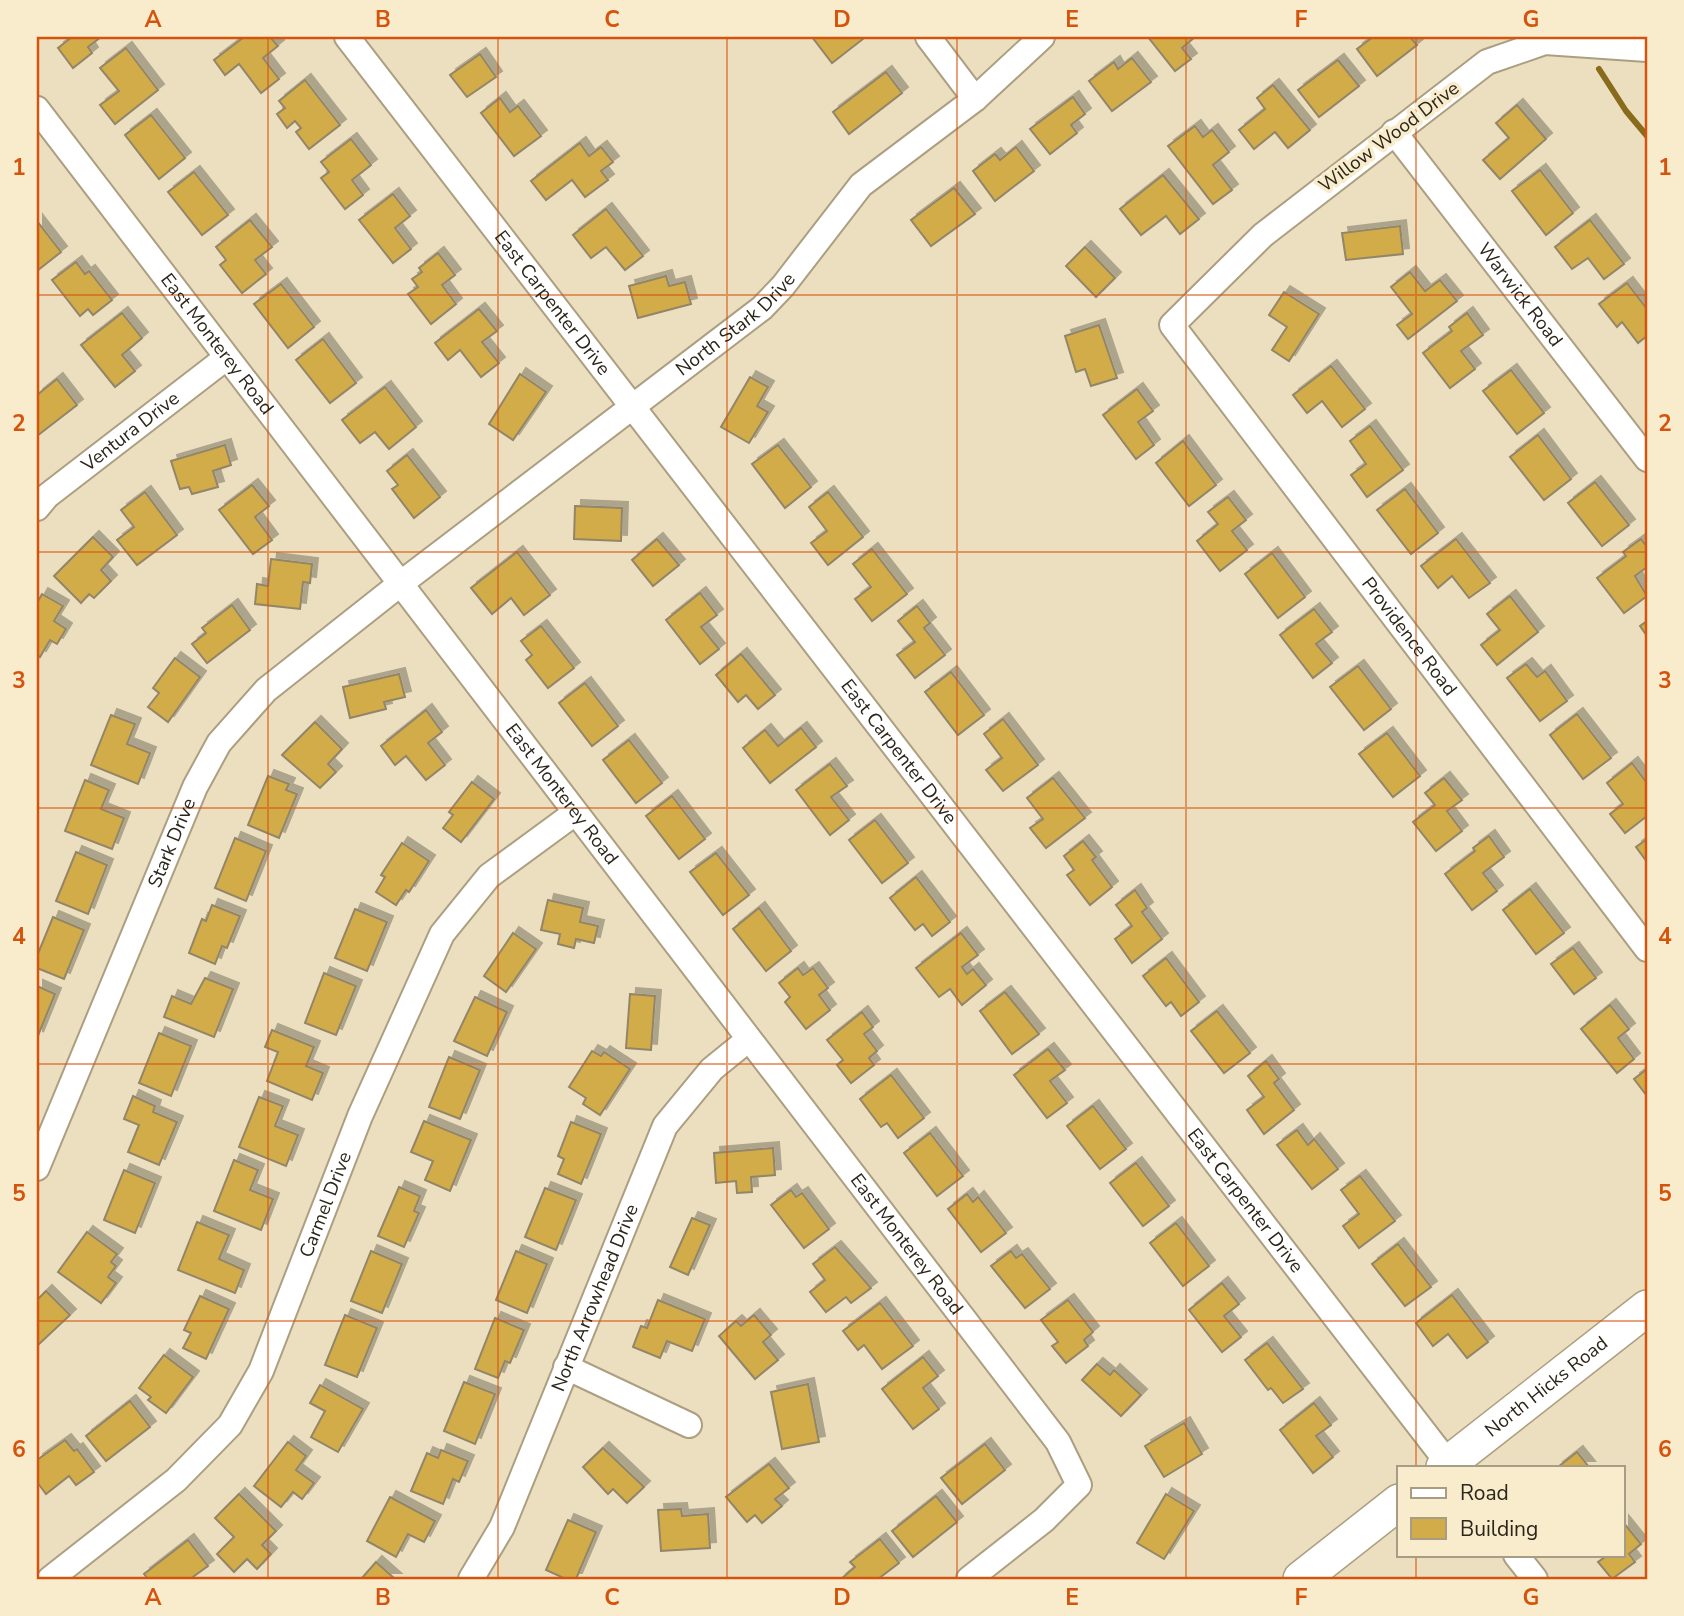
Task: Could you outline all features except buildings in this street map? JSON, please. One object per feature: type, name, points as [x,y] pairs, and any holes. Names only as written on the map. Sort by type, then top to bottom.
[{"type":"main road","name":"North Hicks Road","points":[[1448,1466],[1647,1308]]},
{"type":"main road","points":[[1301,1579],[1397,1505]]},
{"type":"street","name":"East Carpenter Drive","points":[[347,37],[1448,1466]]},
{"type":"street","points":[[928,37],[975,99]]},
{"type":"street","name":"North Stark Drive","points":[[400,584],[772,298],[861,185],[975,99],[1042,37]]},
{"type":"street","name":"Willow Wood Drive","points":[[1172,325],[1263,235],[1487,62],[1545,42],[1647,50]]},
{"type":"street","name":"East Monterey Road","points":[[37,110],[45,137],[226,358],[1058,1442],[1079,1485],[1044,1520],[969,1579]]},
{"type":"street","name":"Warwick Road","points":[[1394,132],[1647,459]]},
{"type":"street","name":"Providence Road","points":[[1172,325],[1647,949]]},
{"type":"street","name":"Ventura Drive","points":[[37,508],[47,496],[226,358]]},
{"type":"street","name":"Stark Drive","points":[[37,1168],[195,787],[219,743],[266,690],[400,584]]},
{"type":"street","name":"Carmel Drive","points":[[50,1579],[176,1480],[230,1425],[261,1370],[360,1116],[442,933],[489,876],[575,813]]},
{"type":"street","name":"North Arrowhead Drive","points":[[471,1579],[502,1527],[665,1126],[712,1069],[749,1039]]},
{"type":"street","points":[[566,1367],[689,1425]]},
{"type":"street","points":[[1517,1556],[1535,1579]]},
{"type":"waterway","points":[[1599,69],[1626,111],[1647,136]]}]
